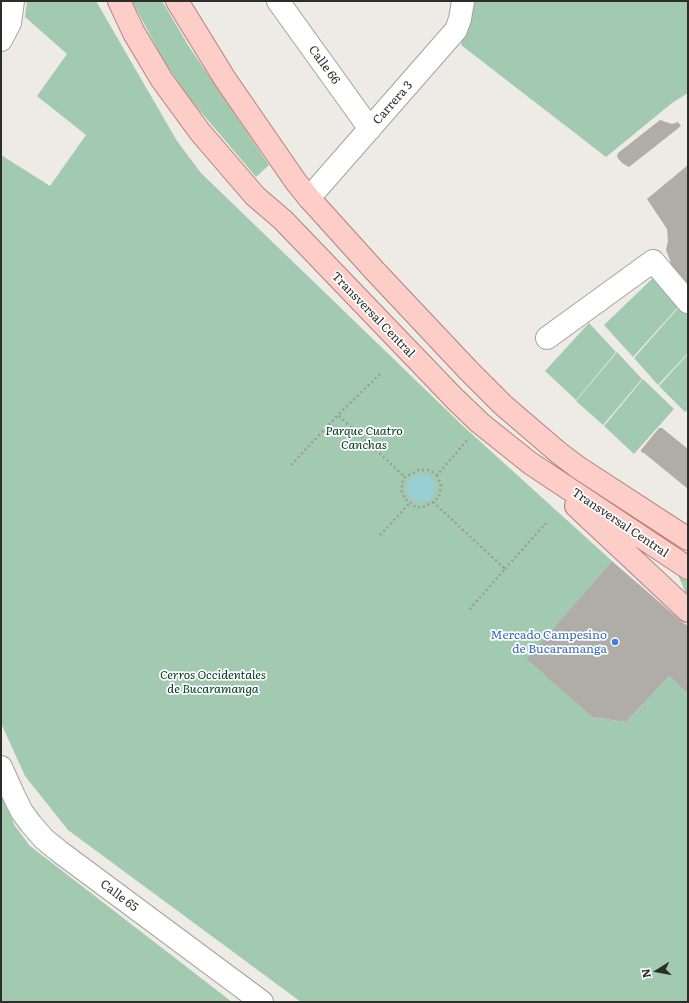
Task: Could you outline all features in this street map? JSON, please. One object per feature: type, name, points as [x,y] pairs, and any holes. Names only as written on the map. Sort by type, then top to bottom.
[{"type":"main road","name":"Transversal Central","points":[[119,1],[134,33],[162,80],[200,132],[255,196],[283,220],[455,399],[480,423],[530,463],[688,568]]},
{"type":"main road","name":"Transversal Central","points":[[177,1],[237,97],[284,166],[309,198],[379,275],[502,405],[579,468],[688,539]]},
{"type":"main road","points":[[530,463],[688,611]]},
{"type":"street","points":[[1,40],[10,23],[13,1]]},
{"type":"street","name":"Calle 66","points":[[278,1],[370,129]]},
{"type":"street","name":"Carrera 3","points":[[309,198],[456,30],[460,19],[463,1]]},
{"type":"street","points":[[547,338],[653,261],[688,302]]},
{"type":"street","name":"Calle 65","points":[[1,767],[22,812],[44,838],[60,852],[262,1002]]},
{"type":"path","points":[[291,465],[338,415],[380,374]]},
{"type":"path","points":[[338,415],[405,477]]},
{"type":"path","points":[[437,475],[480,423]]},
{"type":"path","points":[[419,470],[429,470],[437,475],[441,486],[439,497],[433,502],[417,508],[405,499],[402,492],[402,483],[405,477],[419,470]]},
{"type":"path","points":[[433,502],[506,569]]},
{"type":"path","points":[[380,535],[410,503]]},
{"type":"path","points":[[469,610],[546,523]]},
{"type":"green space","name":"Cerros Occidentales de Bucaramanga","points":[[27,1],[96,1],[177,141],[201,173],[462,425],[612,561],[528,659],[592,717],[626,722],[669,676],[687,693],[688,692],[688,1002],[301,1002],[68,830],[25,776],[1,723],[1,155],[50,186],[86,135],[37,96],[67,54],[25,17]]},
{"type":"green space","points":[[132,1],[162,1],[188,45],[269,165],[256,177],[190,99],[164,61]]},
{"type":"green space","points":[[472,1],[688,1],[688,93],[672,103],[606,157],[461,45]]},
{"type":"green space","points":[[654,277],[679,306],[633,357],[604,325]]},
{"type":"green space","points":[[680,306],[688,315],[688,353],[658,385],[634,358]]},
{"type":"green space","points":[[589,323],[616,352],[576,400],[545,371]]},
{"type":"green space","points":[[617,352],[642,379],[603,425],[576,401]]},
{"type":"green space","points":[[688,354],[688,409],[685,412],[659,386]]},
{"type":"green space","points":[[643,379],[674,409],[634,454],[604,426]]},
{"type":"green space","points":[[678,575],[688,581],[688,598]]},
{"type":"green space","points":[[1,794],[15,826],[30,846],[232,1002],[1,1002]]},
{"type":"water","points":[[421,474],[431,478],[435,488],[431,498],[421,502],[411,498],[407,488],[411,478]]},
{"type":"building","points":[[660,120],[672,124],[678,122],[681,126],[629,167],[622,163],[617,157],[618,153]]},
{"type":"building","points":[[688,165],[688,290],[673,272],[666,250],[668,241],[667,229],[647,199]]},
{"type":"building","points":[[659,428],[662,428],[688,449],[688,489],[641,452]]},
{"type":"building","name":"Mercado Campesino de Bucaramanga","points":[[612,561],[688,626],[688,692],[687,693],[669,676],[626,722],[592,717],[527,659]]},
{"type":"place","name":"Mercado Campesino de Bucaramanga","points":[[615,642]]},
{"type":"park label","name":"Parque Cuatro Canchas","points":[[364,438]]}]
